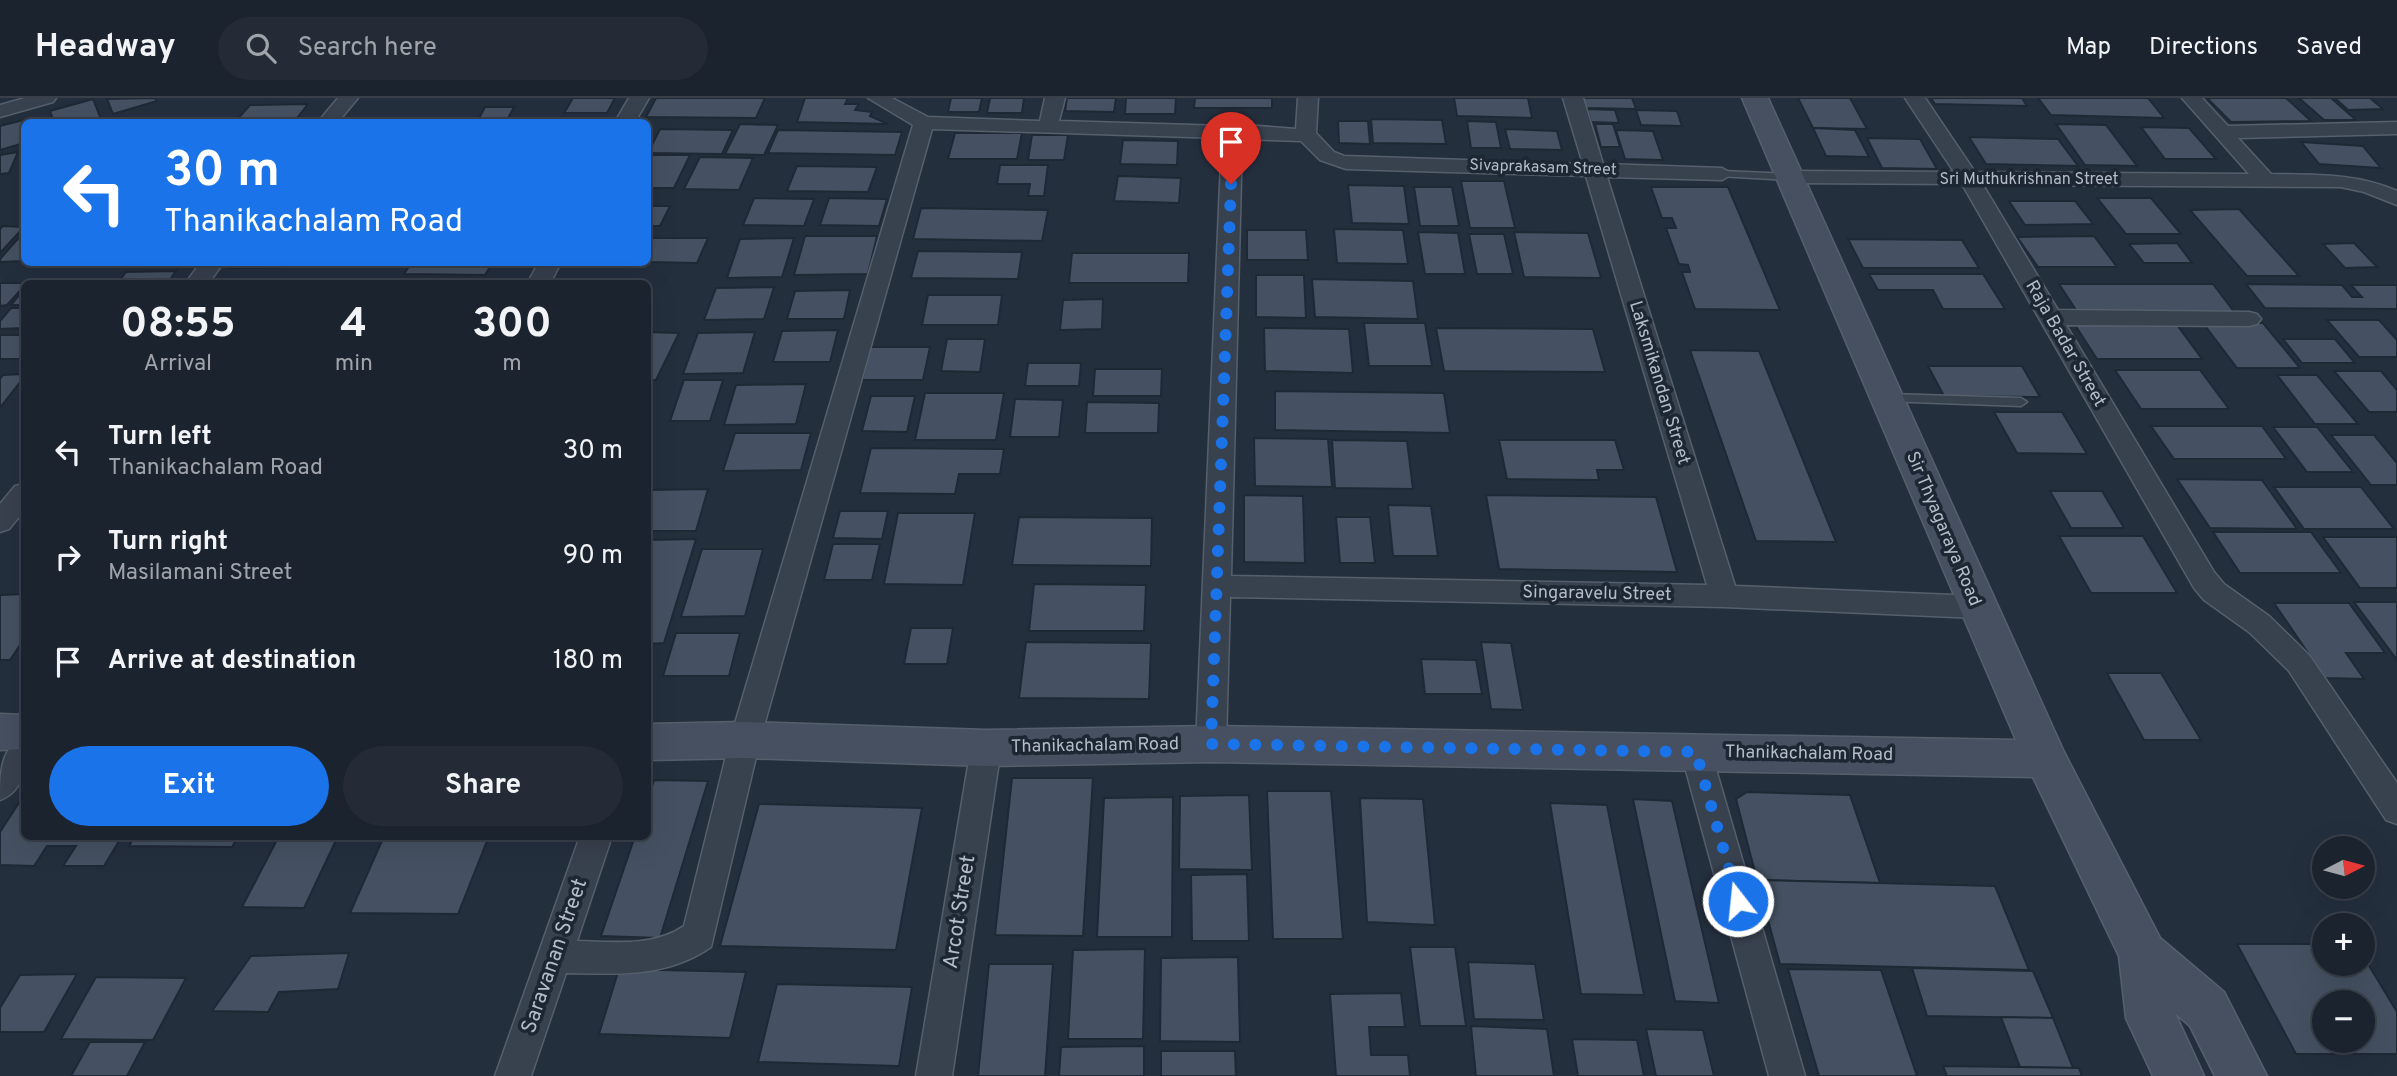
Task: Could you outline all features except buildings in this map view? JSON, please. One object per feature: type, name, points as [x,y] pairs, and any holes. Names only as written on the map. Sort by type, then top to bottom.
[{"type":"main road","name":"Sir Thyagaraya Road","points":[[1755,98],[1977,607],[2046,759],[2143,954],[2151,1018],[2179,1076]]},
{"type":"main road","points":[[0,732],[21,732]]},
{"type":"main road","name":"Thanikachalam Road","points":[[651,742],[746,740],[986,748],[1211,744],[2046,759]]},
{"type":"main road","name":"Sir Thyagaraya Road","points":[[2143,954],[2207,1009],[2242,1076]]},
{"type":"street","points":[[0,111],[46,98]]},
{"type":"street","points":[[330,119],[348,98]]},
{"type":"street","points":[[627,119],[639,98]]},
{"type":"street","points":[[878,98],[924,123],[1048,128],[1232,130],[1306,135],[1308,98]]},
{"type":"street","points":[[1048,128],[1055,98]]},
{"type":"street","name":"Laksmikandan Street","points":[[1573,98],[1724,596]]},
{"type":"street","name":"Raja Badar Street","points":[[1915,98],[1970,180],[2197,570],[2214,592],[2259,624],[2299,663],[2397,809]]},
{"type":"street","points":[[2192,98],[2266,181]]},
{"type":"street","points":[[554,957],[661,956],[685,948],[699,936],[746,740],[924,123]]},
{"type":"street","points":[[2224,132],[2397,128]]},
{"type":"street","points":[[1211,744],[1232,130]]},
{"type":"street","name":"Sivaprakasam Street","points":[[1306,135],[1319,145],[1322,154],[1332,161],[1346,163],[1722,174]]},
{"type":"street","name":"Sri Muthukrishnan Street","points":[[1791,177],[2341,181],[2370,187],[2397,199]]},
{"type":"street","points":[[199,280],[210,266]]},
{"type":"street","points":[[2049,317],[2249,319]]},
{"type":"street","points":[[0,522],[21,497]]},
{"type":"street","name":"Singaravelu Street","points":[[1217,586],[1724,596],[1977,607]]},
{"type":"street","name":"Arcot Street","points":[[934,1076],[986,748]]},
{"type":"street","points":[[1696,752],[1787,1076]]},
{"type":"street","points":[[0,786],[21,754]]},
{"type":"street","name":"Saravanan Street","points":[[513,1076],[595,840]]},
{"type":"lane","name":"Sivaprakasam Street","points":[[1722,174],[1791,177]]},
{"type":"lane","points":[[1886,398],[2021,402]]},
{"type":"route","points":[[1231,184],[1211,744],[1696,752],[1738,901]]}]
